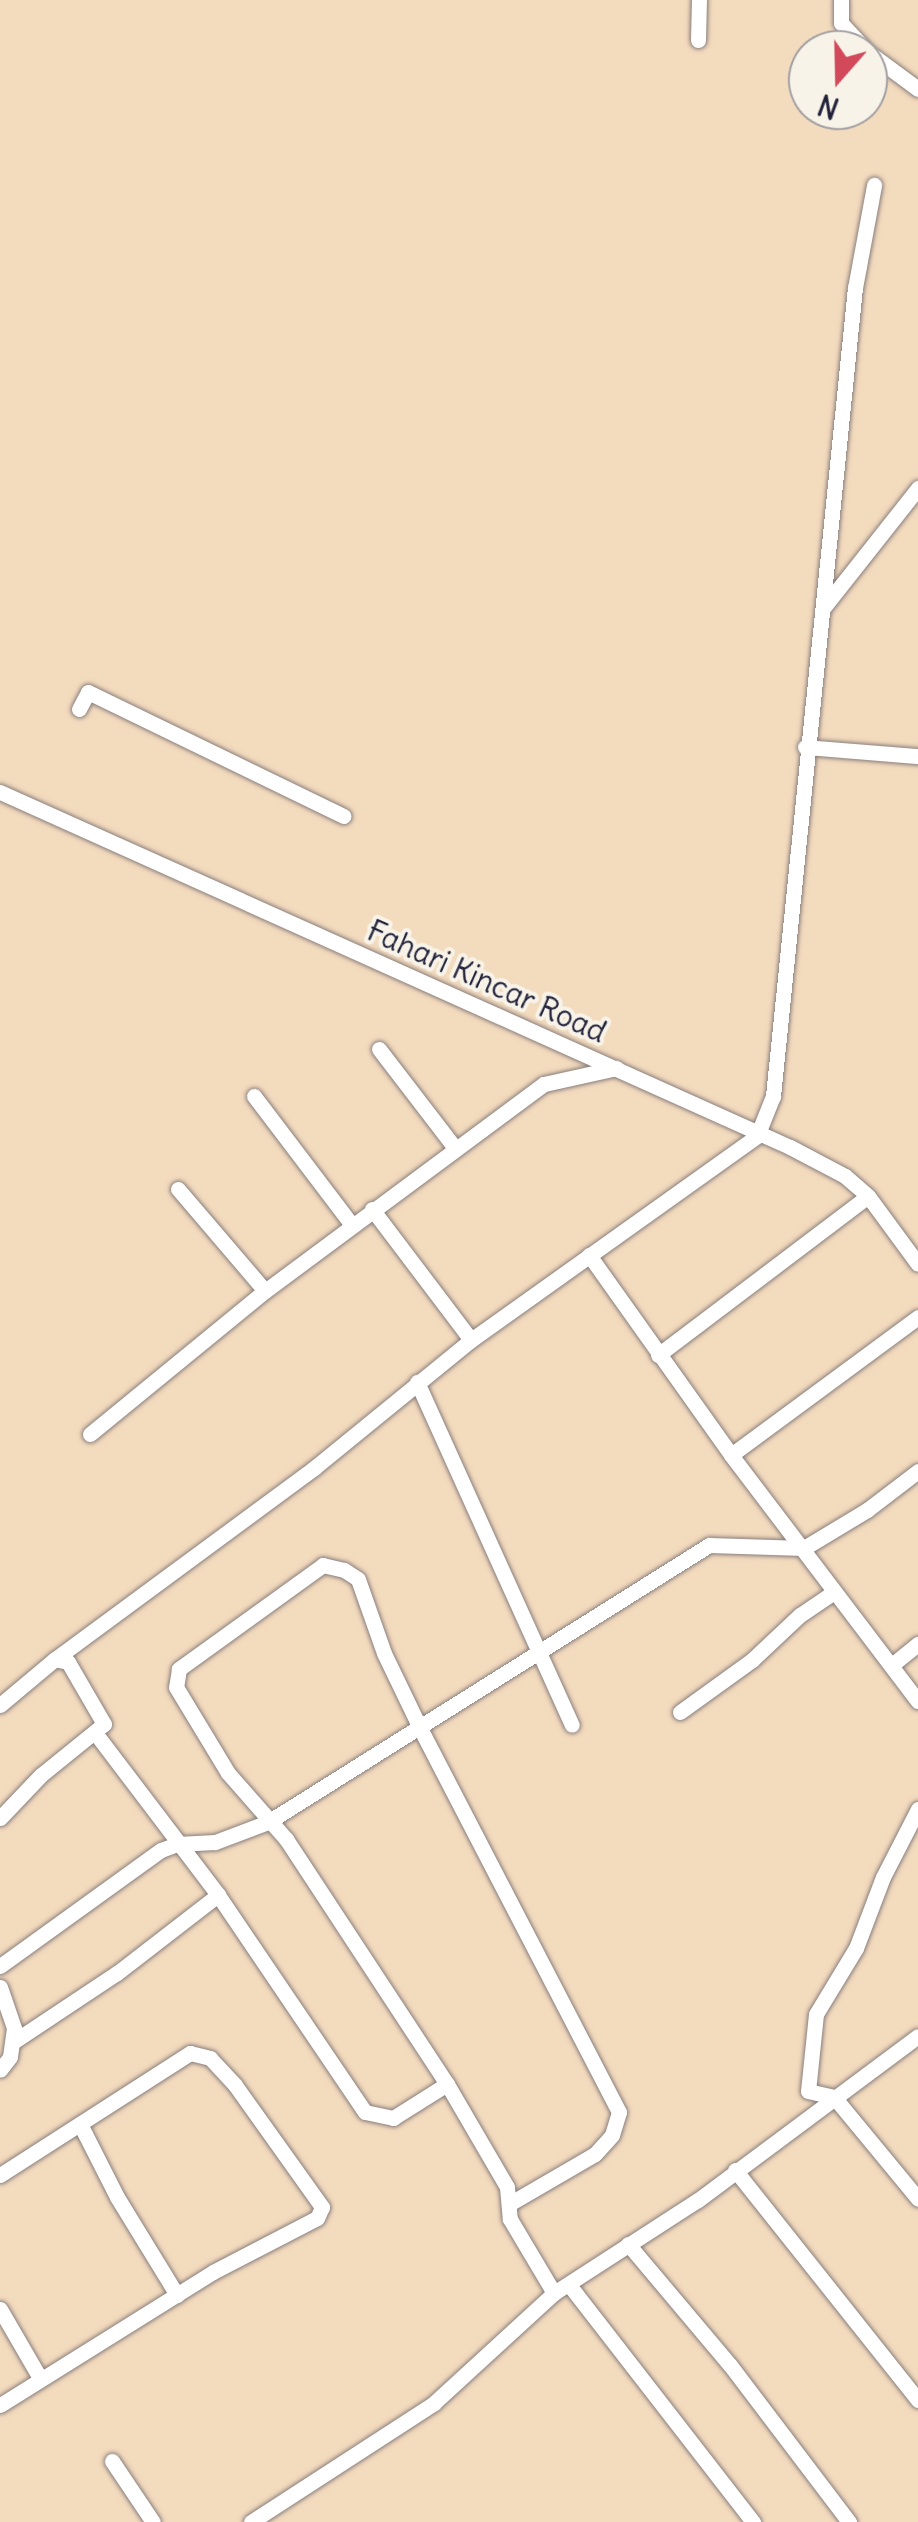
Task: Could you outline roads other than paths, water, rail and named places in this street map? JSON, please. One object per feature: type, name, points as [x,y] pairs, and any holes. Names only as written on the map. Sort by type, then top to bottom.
[{"type":"street","points":[[698,0],[698,40]]},
{"type":"street","points":[[839,1],[841,22],[848,30]]},
{"type":"street","points":[[888,67],[918,89]]},
{"type":"street","points":[[0,1705],[54,1659],[314,1468],[471,1340],[758,1136],[774,1096],[805,747],[824,607],[854,288],[874,185]]},
{"type":"street","points":[[824,607],[918,488]]},
{"type":"street","points":[[79,709],[88,692],[344,816]]},
{"type":"street","points":[[805,747],[918,756]]},
{"type":"street","name":"Fahari Kincar Road","points":[[0,792],[616,1068],[844,1176],[868,1196],[918,1264]]},
{"type":"street","points":[[379,1049],[455,1148]]},
{"type":"street","points":[[90,1434],[265,1291],[544,1084],[616,1068]]},
{"type":"street","points":[[254,1096],[352,1225]]},
{"type":"street","points":[[178,1189],[265,1291]]},
{"type":"street","points":[[658,1355],[868,1196]]},
{"type":"street","points":[[372,1209],[471,1340]]},
{"type":"street","points":[[589,1255],[658,1355],[918,1701]]},
{"type":"street","points":[[732,1455],[918,1317]]},
{"type":"street","points":[[417,1382],[542,1651],[572,1725]]},
{"type":"street","points":[[0,1966],[144,1861],[177,1844],[216,1842],[268,1822],[421,1730],[709,1545],[804,1548],[867,1510],[918,1470]]},
{"type":"street","points":[[509,2204],[595,2154],[612,2135],[618,2112],[421,1730],[384,1653],[358,1579],[344,1570],[323,1565],[178,1669],[176,1688],[195,1722],[268,1822],[286,1840],[446,2084],[507,2187],[509,2204],[522,2244],[554,2293]]},
{"type":"street","points":[[680,1712],[834,1592]]},
{"type":"street","points":[[893,1664],[918,1644]]},
{"type":"street","points":[[0,1818],[41,1775],[96,1734],[104,1717],[68,1662],[54,1659]]},
{"type":"street","points":[[96,1734],[218,1895],[366,2112],[393,2118],[446,2084]]},
{"type":"street","points":[[918,1809],[882,1876],[856,1948],[816,2014],[808,2091],[834,2097],[918,2198]]},
{"type":"street","points":[[14,2042],[117,1974],[218,1895]]},
{"type":"street","points":[[0,1987],[14,2028],[10,2056],[0,2070]]},
{"type":"street","points":[[251,2522],[434,2403],[554,2293],[698,2200],[918,2036]]},
{"type":"street","points":[[0,2175],[190,2054],[210,2058],[236,2085],[322,2206],[317,2218],[177,2295],[0,2405]]},
{"type":"street","points":[[80,2124],[116,2197],[177,2295]]},
{"type":"street","points":[[735,2170],[821,2272],[918,2400]]},
{"type":"street","points":[[628,2244],[730,2365],[849,2522]]},
{"type":"street","points":[[570,2286],[753,2522]]},
{"type":"street","points":[[0,2309],[40,2378]]},
{"type":"street","points":[[112,2461],[153,2522]]}]
